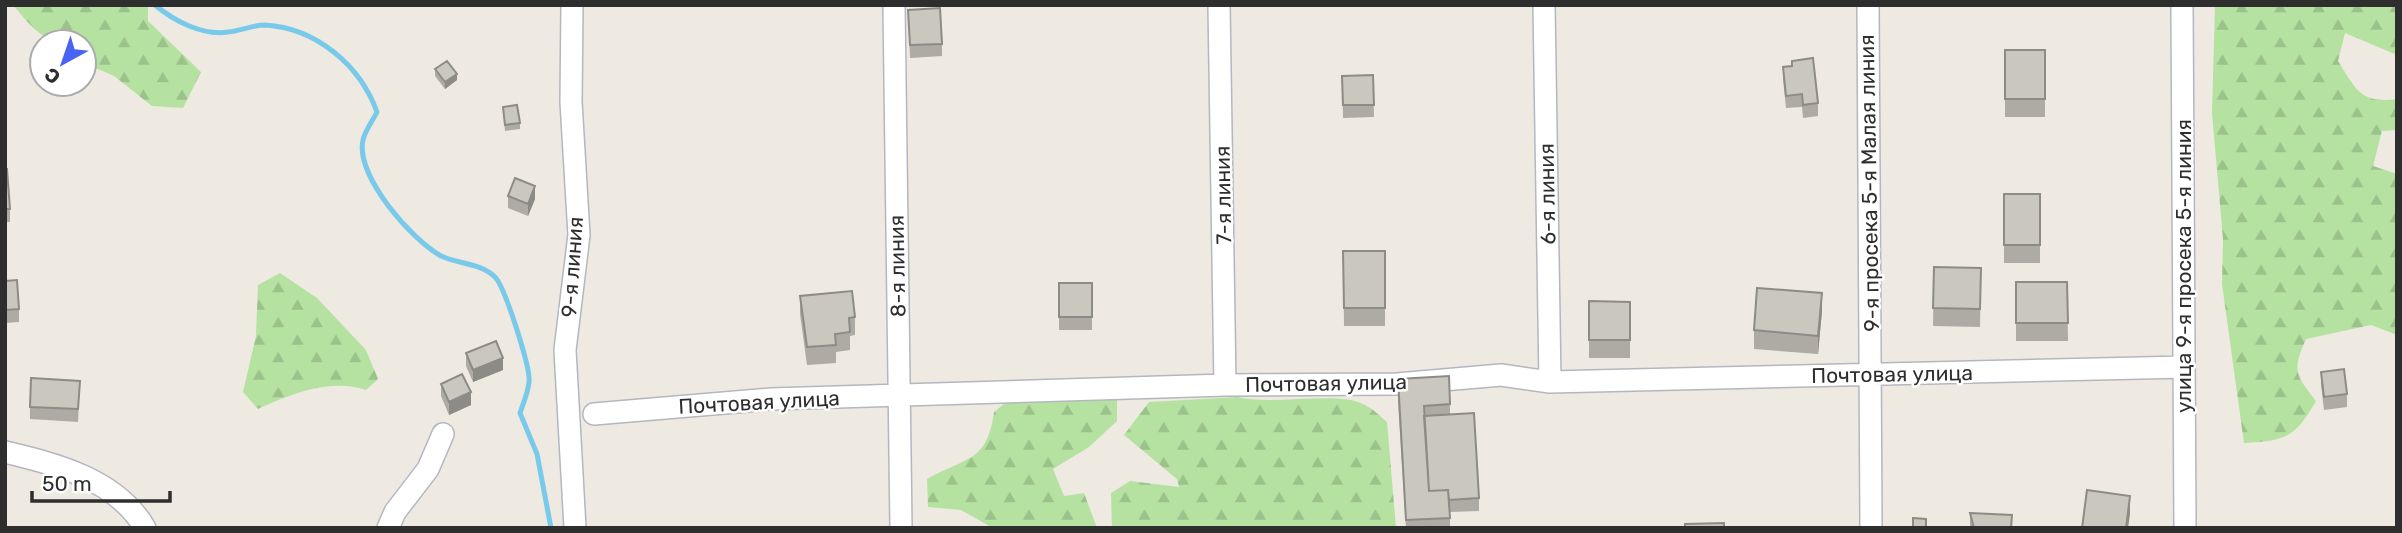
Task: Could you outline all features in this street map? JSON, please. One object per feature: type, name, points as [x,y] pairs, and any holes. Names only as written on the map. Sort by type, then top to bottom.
[{"type":"street","name":"9-я линия","points":[[572,5],[571,102],[579,235],[565,349],[575,528]]},
{"type":"street","name":"8-я линия","points":[[894,5],[901,528]]},
{"type":"street","name":"7-я линия","points":[[1219,5],[1225,385]]},
{"type":"street","name":"6-я линия","points":[[1544,5],[1550,382]]},
{"type":"street","name":"9-я просека 5-я Малая линия","points":[[1868,5],[1871,528]]},
{"type":"street","name":"улица 9-я просека 5-я линия","points":[[2182,5],[2185,528]]},
{"type":"street","name":"Почтовая улица","points":[[594,414],[771,399],[1225,385],[1397,384],[1501,375],[1550,382],[2184,367]]},
{"type":"street","points":[[388,528],[395,512],[428,469],[443,434]]},
{"type":"street","points":[[5,452],[62,466],[105,488],[116,494],[145,528]]},
{"type":"green space","points":[[13,5],[148,5],[148,21],[201,72],[183,108],[152,106],[114,76],[98,69],[98,28],[34,28]]},
{"type":"green space","points":[[2215,5],[2397,5],[2397,55],[2345,33],[2338,61],[2355,87],[2367,97],[2397,99],[2397,130],[2382,131],[2373,166],[2397,174],[2397,335],[2371,325],[2306,339],[2297,366],[2300,378],[2316,401],[2295,430],[2270,441],[2244,443],[2222,284],[2223,239],[2212,113]]},
{"type":"green space","points":[[280,273],[317,298],[366,350],[378,379],[366,390],[339,386],[311,389],[258,409],[243,392],[256,336],[258,285]]},
{"type":"green space","points":[[1015,395],[1117,395],[1117,421],[1089,447],[1053,469],[1064,496],[1084,493],[1097,528],[993,528],[961,510],[928,507],[927,479],[963,462],[980,450],[991,429],[994,412]]},
{"type":"green space","points":[[1238,397],[1354,401],[1365,405],[1387,422],[1396,528],[1112,528],[1111,493],[1130,481],[1179,487],[1177,479],[1124,435],[1149,402]]},
{"type":"building","points":[[940,8],[942,44],[910,45],[908,10]]},
{"type":"building","points":[[2005,50],[2045,50],[2045,99],[2005,99]]},
{"type":"building","points":[[1813,58],[1818,103],[1803,105],[1802,94],[1786,96],[1783,67],[1792,66],[1792,61]]},
{"type":"building","points":[[447,61],[457,74],[445,82],[435,69]]},
{"type":"building","points":[[1373,75],[1374,105],[1343,105],[1342,76]]},
{"type":"building","points":[[517,105],[520,123],[505,125],[503,107]]},
{"type":"building","points":[[7,169],[10,209],[5,209]]},
{"type":"building","points":[[515,178],[535,186],[528,204],[508,196]]},
{"type":"building","points":[[2004,194],[2040,194],[2040,245],[2004,245]]},
{"type":"building","points":[[1343,251],[1385,251],[1385,308],[1344,308]]},
{"type":"building","points":[[1934,267],[1981,268],[1980,309],[1933,308]]},
{"type":"building","points":[[17,280],[19,309],[5,310],[5,281]]},
{"type":"building","points":[[2016,282],[2067,282],[2068,323],[2016,323]]},
{"type":"building","points":[[1059,283],[1092,283],[1092,317],[1059,317]]},
{"type":"building","points":[[1757,288],[1822,293],[1818,336],[1754,330]]},
{"type":"building","points":[[852,291],[855,317],[849,318],[850,332],[835,334],[836,345],[807,347],[800,296]]},
{"type":"building","points":[[1589,301],[1630,302],[1630,340],[1589,340]]},
{"type":"building","points":[[496,341],[503,358],[473,370],[466,353]]},
{"type":"building","points":[[2344,369],[2347,394],[2324,397],[2321,372]]},
{"type":"building","points":[[462,374],[471,392],[449,402],[441,384]]},
{"type":"building","points":[[1449,376],[1450,404],[1424,406],[1429,491],[1448,490],[1450,518],[1406,520],[1398,379]]},
{"type":"building","points":[[31,378],[80,381],[78,409],[30,407]]},
{"type":"building","points":[[1474,413],[1479,498],[1449,500],[1448,490],[1429,491],[1424,416]]},
{"type":"building","points":[[2087,490],[2130,496],[2126,528],[2082,528]]},
{"type":"building","points":[[1970,513],[2012,515],[2011,528],[1974,528]]},
{"type":"building","points":[[1913,518],[1926,519],[1926,528],[1913,528]]},
{"type":"building","points":[[1724,523],[1724,528],[1685,528],[1685,524]]},
{"type":"waterway","points":[[155,5],[180,22],[209,32],[228,32],[265,25],[302,33],[334,52],[360,79],[377,112],[363,140],[363,155],[368,171],[388,205],[415,236],[441,256],[489,272],[495,277],[505,296],[529,374],[528,390],[520,413],[537,454],[551,528]]}]
